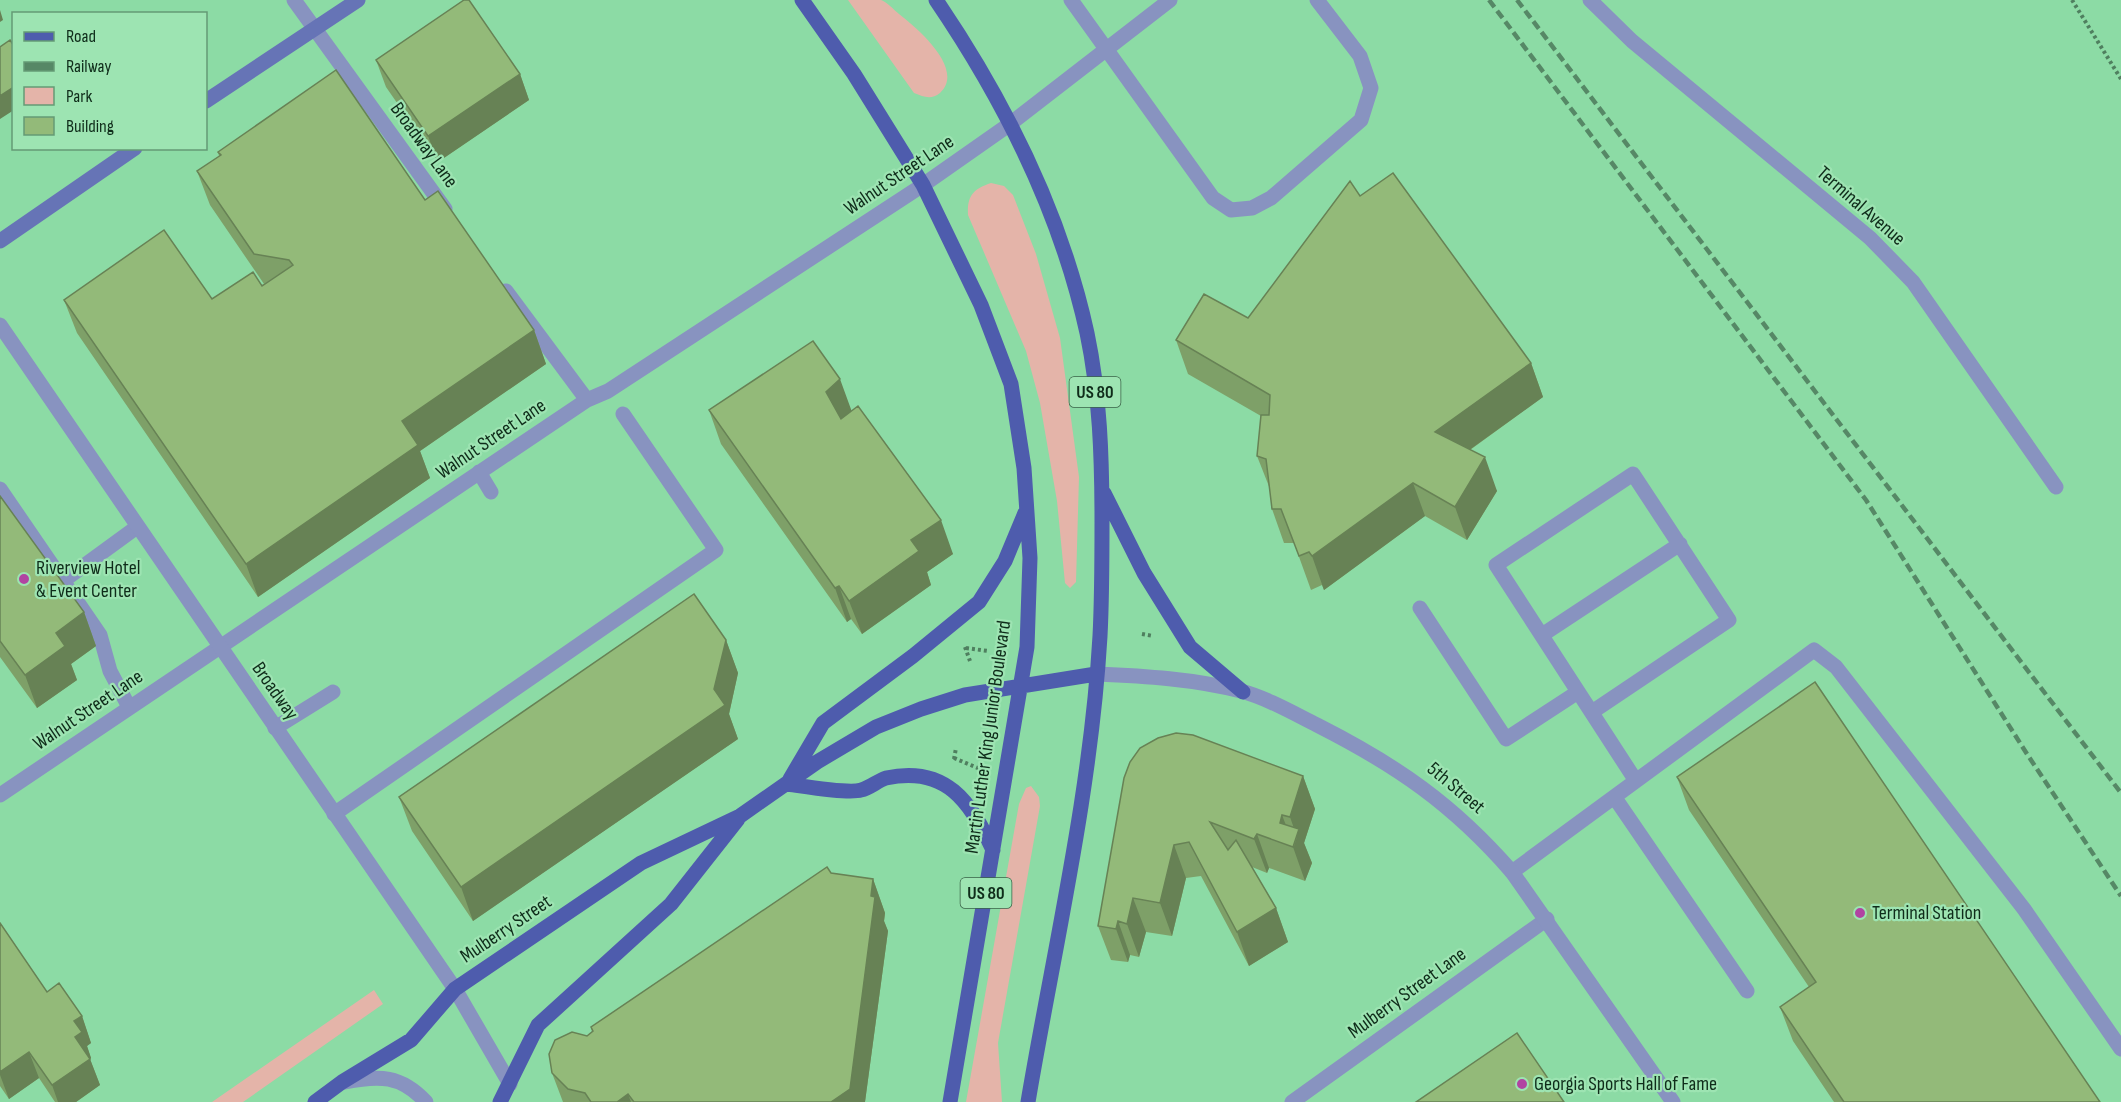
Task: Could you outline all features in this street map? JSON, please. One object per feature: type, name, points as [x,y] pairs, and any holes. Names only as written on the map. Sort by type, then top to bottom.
[{"type":"main road","name":"Martin Luther King Junior Boulevard","points":[[802,0],[854,74],[923,185],[981,305],[1011,384],[1024,468],[1030,558],[1027,647],[950,1102]]},
{"type":"main road","name":"US 80","points":[[936,0],[962,39],[1010,124],[1040,188],[1071,274],[1082,315],[1102,440],[1102,594],[1096,674],[1080,806],[1028,1102]]},
{"type":"main road","points":[[1102,488],[1144,573],[1190,647],[1243,692]]},
{"type":"main road","points":[[993,850],[979,819],[963,797],[949,786],[928,778],[904,775],[883,779],[859,791],[787,784],[823,723],[914,657],[979,602],[1005,561],[1027,508]]},
{"type":"main road","name":"Mulberry Street","points":[[315,1102],[342,1082],[411,1040],[455,989],[641,864],[740,816],[854,740],[900,717],[965,695],[1022,684],[1096,674]]},
{"type":"main road","name":"Mulberry Street","points":[[500,1102],[538,1025],[671,904],[740,816]]},
{"type":"street","name":"Broadway Lane","points":[[294,0],[453,219]]},
{"type":"street","points":[[207,101],[358,0]]},
{"type":"street","points":[[1071,0],[1213,198],[1231,210],[1252,208],[1271,198],[1361,120],[1371,88],[1360,56],[1317,0]]},
{"type":"street","name":"Walnut Street Lane","points":[[0,795],[218,646],[587,400],[608,391],[923,185],[1010,124],[1170,0]]},
{"type":"street","name":"Terminal Avenue","points":[[1590,0],[1632,41],[1870,238],[1913,282],[2056,487]]},
{"type":"street","points":[[0,241],[132,150]]},
{"type":"street","points":[[495,276],[587,400]]},
{"type":"street","name":"Broadway","points":[[0,325],[455,989],[510,1084]]},
{"type":"street","points":[[334,814],[716,550],[623,414]]},
{"type":"street","points":[[479,472],[491,492]]},
{"type":"street","points":[[1592,712],[1729,620],[1632,474],[1496,565],[1636,781]]},
{"type":"street","points":[[0,489],[100,635],[110,671],[129,707]]},
{"type":"street","points":[[63,581],[137,527]]},
{"type":"street","points":[[1542,635],[1680,544]]},
{"type":"street","points":[[1420,608],[1506,739],[1578,692]]},
{"type":"street","points":[[1512,872],[1814,650],[1836,668],[2024,909],[2121,1049]]},
{"type":"street","name":"5th Street","points":[[1096,674],[1171,678],[1243,692],[1348,740],[1408,776],[1484,839],[1512,872],[1673,1102]]},
{"type":"street","points":[[275,728],[333,692]]},
{"type":"street","points":[[1615,798],[1747,991]]},
{"type":"street","name":"Mulberry Street Lane","points":[[1292,1102],[1547,919]]},
{"type":"street","points":[[342,1082],[373,1076],[392,1080],[405,1084],[426,1102]]},
{"type":"path","points":[[2072,0],[2121,79]]},
{"type":"path","points":[[966,648],[988,651]]},
{"type":"path","points":[[954,758],[980,769]]},
{"type":"shaded area","points":[[0,0],[2121,0],[2121,1102],[0,1102]]},
{"type":"green space","points":[[848,0],[881,0],[926,38],[936,49],[947,72],[946,83],[940,93],[924,97],[914,93]]},
{"type":"green space","points":[[991,183],[1004,186],[1013,195],[1036,254],[1060,338],[1079,477],[1076,582],[1070,588],[1065,583],[1057,501],[1040,403],[1026,351],[968,215],[972,194]]},
{"type":"green space","points":[[1031,786],[1039,797],[1040,806],[998,1043],[1002,1102],[966,1102],[1019,804],[1026,788]]},
{"type":"green space","points":[[374,990],[383,1004],[243,1102],[212,1102]]},
{"type":"building","points":[[464,0],[469,0],[520,74],[428,136],[376,60]]},
{"type":"building","points":[[10,40],[12,43],[12,88],[0,96],[0,47]]},
{"type":"building","points":[[336,70],[425,200],[438,191],[534,330],[402,421],[418,445],[246,564],[64,300],[164,230],[212,299],[253,272],[262,286],[293,265],[289,260],[254,254],[197,171],[221,155],[218,152]]},
{"type":"building","points":[[1393,173],[1531,363],[1435,432],[1485,457],[1455,507],[1413,483],[1312,556],[1309,552],[1299,556],[1281,509],[1272,509],[1266,459],[1257,456],[1261,415],[1269,415],[1270,395],[1176,340],[1204,294],[1248,318],[1350,181],[1360,196]]},
{"type":"building","points":[[813,341],[840,379],[826,392],[841,419],[858,406],[941,520],[911,540],[919,551],[849,601],[839,586],[835,588],[709,410]]},
{"type":"building","name":"Riverview Hotel & Event Center","points":[[0,496],[84,612],[56,633],[65,646],[25,675],[0,641]]},
{"type":"building","points":[[694,594],[726,640],[714,689],[725,705],[461,887],[399,797]]},
{"type":"building","name":"Terminal Station","points":[[1815,682],[2100,1102],[1844,1102],[1780,1007],[1816,982],[1677,777]]},
{"type":"building","points":[[1176,733],[1193,735],[1303,776],[1290,817],[1282,815],[1280,823],[1299,829],[1293,847],[1257,834],[1254,839],[1210,822],[1228,850],[1236,840],[1276,908],[1237,932],[1189,842],[1174,845],[1160,903],[1133,898],[1127,924],[1118,921],[1116,929],[1098,926],[1124,778],[1130,762],[1140,748],[1158,738]]},
{"type":"building","points":[[827,867],[831,873],[873,879],[871,896],[875,897],[850,1089],[831,1102],[634,1102],[628,1094],[617,1102],[591,1102],[585,1093],[568,1089],[552,1073],[549,1054],[555,1040],[572,1032],[587,1036],[593,1031],[591,1027]]},
{"type":"building","points":[[0,923],[47,992],[59,983],[82,1016],[74,1021],[82,1032],[75,1037],[90,1059],[52,1085],[29,1052],[0,1072]]},
{"type":"building","points":[[1517,1033],[1564,1102],[1416,1102]]},
{"type":"railway","points":[[1489,0],[1866,500],[2027,754],[2121,896]]},
{"type":"railway","points":[[1517,0],[2121,793]]},
{"type":"place","name":"Riverview Hotel & Event Center","points":[[24,579]]},
{"type":"place","name":"Terminal Station","points":[[1860,913]]},
{"type":"place","name":"Georgia Sports Hall of Fame","points":[[1522,1084]]}]
